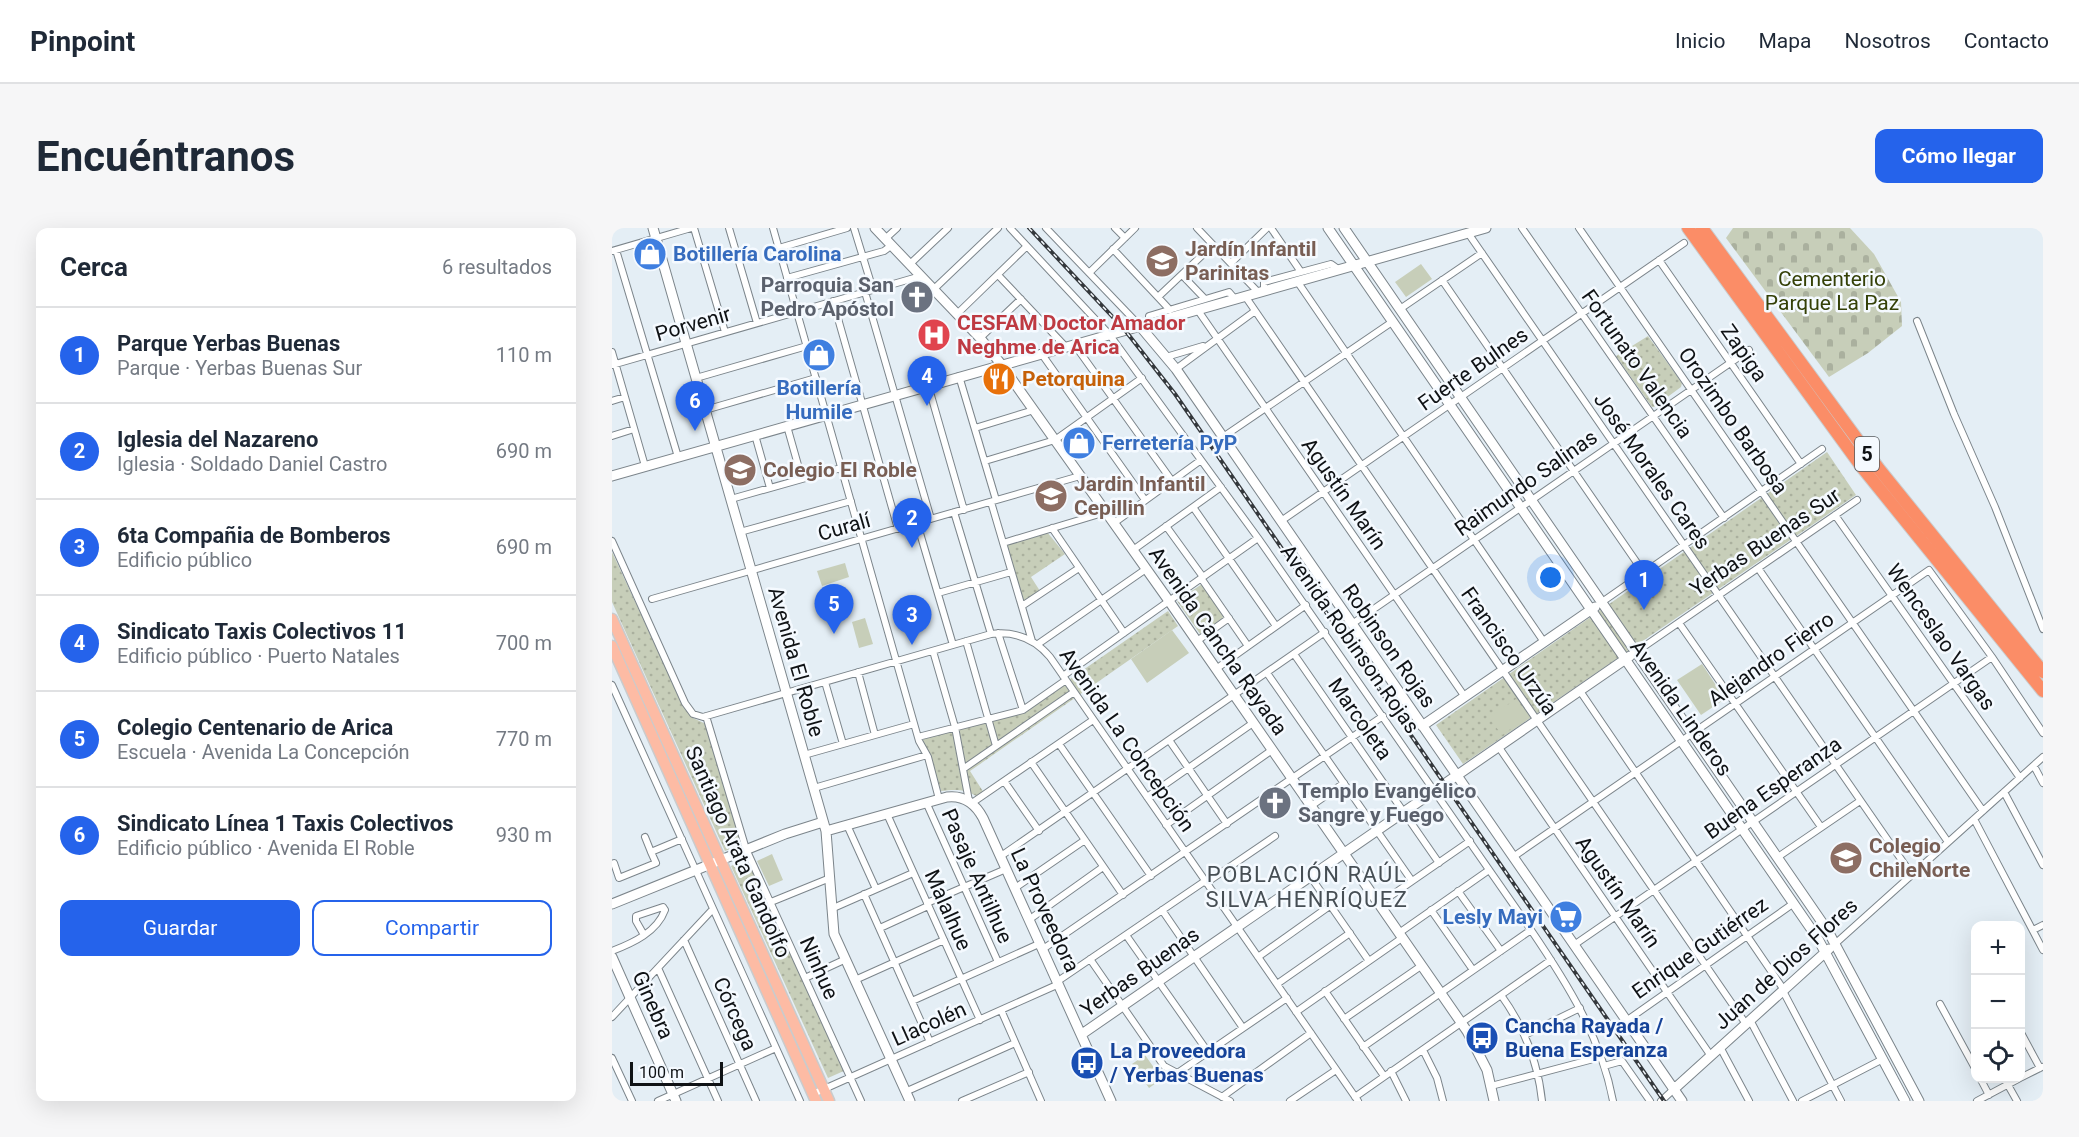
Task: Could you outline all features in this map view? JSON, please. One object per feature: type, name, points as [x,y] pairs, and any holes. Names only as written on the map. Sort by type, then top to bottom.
[{"type":"highway","name":"5","points":[[1688,228],[1861,466],[2043,691]]},
{"type":"highway","name":"5","points":[[1702,228],[1879,469],[2043,672]]},
{"type":"main road","name":"Santiago Arata Gandolfo","points":[[612,619],[814,1098]]},
{"type":"main road","name":"Santiago Arata Gandolfo","points":[[612,646],[829,1101]]},
{"type":"street","name":"Avenida El Roble","points":[[653,228],[825,826],[834,934],[907,1096]]},
{"type":"street","points":[[678,457],[614,250],[693,228],[725,332]]},
{"type":"street","points":[[729,228],[757,323]]},
{"type":"street","points":[[773,228],[914,724],[927,755],[939,799]]},
{"type":"street","points":[[779,248],[844,228]]},
{"type":"street","points":[[855,228],[873,290]]},
{"type":"street","name":"Avenida Cancha Rayada","points":[[875,228],[980,338],[1034,410],[1461,1023],[1481,1056],[1494,1101]]},
{"type":"street","points":[[787,278],[884,250],[897,228]]},
{"type":"street","points":[[910,264],[948,228]]},
{"type":"street","points":[[934,289],[998,228]]},
{"type":"street","name":"Avenida Robinson Rojas","points":[[1010,228],[1109,334],[1306,605],[1470,841],[1551,960],[1580,1008],[1601,1057],[1613,1101]]},
{"type":"street","name":"Robinson Rojas","points":[[1046,228],[1139,325],[1176,369],[1682,1101]]},
{"type":"street","points":[[1115,228],[1125,238]]},
{"type":"street","points":[[1089,273],[1136,228]]},
{"type":"street","points":[[1197,228],[1261,291]]},
{"type":"street","points":[[1231,263],[1269,228],[1346,354],[1544,642]]},
{"type":"street","name":"Avenida Linderos","points":[[1328,228],[1794,903],[1826,952],[1905,1101]]},
{"type":"street","name":"Avenida Linderos","points":[[1344,228],[1836,943],[1919,1101]]},
{"type":"street","points":[[612,476],[1245,296],[1299,277],[1338,269],[1486,228]]},
{"type":"street","name":"Fortunato Valencia","points":[[1522,228],[1724,518]]},
{"type":"street","name":"Orozimbo Barbosa","points":[[1579,228],[1983,811]]},
{"type":"street","name":"José Morales Cares","points":[[1468,233],[1912,875]]},
{"type":"street","name":"Fuerte Bulnes","points":[[1281,521],[1683,243]]},
{"type":"street","points":[[1158,297],[1213,245]]},
{"type":"street","points":[[957,314],[1027,246]]},
{"type":"street","points":[[1113,249],[1170,310]]},
{"type":"street","points":[[1400,309],[1482,254]]},
{"type":"street","name":"Zapiga","points":[[1659,260],[1801,464]]},
{"type":"street","points":[[998,275],[1069,345],[1113,399],[1172,481]]},
{"type":"street","points":[[1182,275],[1205,299]]},
{"type":"street","name":"Porvenir","points":[[614,364],[921,276]]},
{"type":"street","points":[[1442,280],[1644,573]]},
{"type":"street","points":[[865,292],[931,519]]},
{"type":"street","points":[[1149,322],[1149,316],[1229,292],[1234,299]]},
{"type":"street","name":"Francisco Urzúa","points":[[1245,296],[1654,890],[1748,1022],[1793,1101]]},
{"type":"street","points":[[980,338],[1021,299]]},
{"type":"street","points":[[833,301],[898,529]]},
{"type":"street","name":"Agustín Marín","points":[[1197,309],[1464,697]]},
{"type":"street","points":[[1176,369],[1255,311]]},
{"type":"street","points":[[1917,321],[2043,629]]},
{"type":"street","points":[[1223,438],[1392,322]]},
{"type":"street","points":[[1166,357],[1209,344]]},
{"type":"street","points":[[696,378],[807,346]]},
{"type":"street","name":"Raimundo Salinas","points":[[1352,624],[1749,350]]},
{"type":"street","points":[[612,352],[645,466]]},
{"type":"street","points":[[1041,353],[1145,500]]},
{"type":"street","points":[[959,376],[985,461],[1011,572],[1035,643],[1146,569]]},
{"type":"street","points":[[705,410],[816,378]]},
{"type":"street","points":[[985,461],[1055,441],[1142,378]]},
{"type":"street","points":[[928,385],[964,510]]},
{"type":"street","points":[[612,401],[625,397]]},
{"type":"street","points":[[975,428],[1034,410]]},
{"type":"street","points":[[787,426],[802,479]]},
{"type":"street","points":[[612,436],[634,429]]},
{"type":"street","points":[[755,435],[770,488]]},
{"type":"street","points":[[1422,726],[1822,449]]},
{"type":"street","points":[[1114,523],[1201,460]]},
{"type":"street","points":[[731,499],[841,468]]},
{"type":"street","name":"Curalí","points":[[652,599],[1080,476]]},
{"type":"street","points":[[1133,550],[1221,487]]},
{"type":"street","name":"Yerbas Buenas Sur","points":[[1456,775],[1857,500]]},
{"type":"street","points":[[740,532],[851,501]]},
{"type":"street","points":[[1193,507],[1276,626]]},
{"type":"street","points":[[954,512],[991,634]]},
{"type":"street","points":[[1003,543],[1106,512]]},
{"type":"street","name":"Wenceslao Vargas","points":[[1835,516],[2020,778]]},
{"type":"street","points":[[917,523],[953,645]]},
{"type":"street","points":[[1166,526],[1248,646]]},
{"type":"street","points":[[1052,528],[1124,633]]},
{"type":"street","points":[[918,737],[1023,711],[1124,633],[1258,538]]},
{"type":"street","points":[[612,541],[685,703],[693,714],[706,716]]},
{"type":"street","points":[[1022,606],[1079,568]]},
{"type":"street","points":[[1758,568],[1948,842]]},
{"type":"street","name":"Alejandro Fierro","points":[[1513,857],[1929,570],[1992,657]]},
{"type":"street","points":[[938,593],[1011,572]]},
{"type":"street","points":[[1216,669],[1306,605]]},
{"type":"street","points":[[1197,641],[1229,618]]},
{"type":"street","points":[[1679,622],[1821,827]]},
{"type":"street","points":[[1001,856],[1325,632]]},
{"type":"street","points":[[998,633],[1023,711]]},
{"type":"street","name":"Avenida La Concepción","points":[[706,716],[991,634],[1012,634],[1035,643],[1074,692],[1356,1099]]},
{"type":"street","points":[[966,642],[996,746]]},
{"type":"street","points":[[933,651],[955,727],[970,802]]},
{"type":"street","name":"Marcoleta","points":[[1294,654],[1439,862]]},
{"type":"street","points":[[1992,657],[2043,733]]},
{"type":"street","name":"Buena Esperanza","points":[[1574,945],[1992,657]]},
{"type":"street","points":[[858,672],[875,735]]},
{"type":"street","points":[[1267,673],[1412,881]]},
{"type":"street","points":[[825,682],[843,744]]},
{"type":"street","points":[[612,685],[800,1101]]},
{"type":"street","points":[[1580,691],[1783,990],[1841,1101]]},
{"type":"street","points":[[963,769],[1074,692]]},
{"type":"street","name":"Ninhue","points":[[706,716],[746,849],[861,1101]]},
{"type":"street","points":[[912,1001],[998,962],[1042,946],[1123,895],[1383,716]]},
{"type":"street","points":[[970,802],[1093,720]]},
{"type":"street","points":[[1147,797],[1254,723]]},
{"type":"street","points":[[804,755],[914,724]]},
{"type":"street","points":[[1169,740],[1227,824]]},
{"type":"street","points":[[1059,744],[1151,876]]},
{"type":"street","name":"Agustín Marín","points":[[1498,747],[1711,1056]]},
{"type":"street","points":[[1166,825],[1272,750]]},
{"type":"street","points":[[814,788],[927,755]]},
{"type":"street","name":"Juan de Dios Flores","points":[[1661,1101],[2043,757]]},
{"type":"street","points":[[1031,762],[1123,895]]},
{"type":"street","points":[[2034,766],[2043,783]]},
{"type":"street","name":"Yerbas Buenas","points":[[1082,1034],[1456,775]]},
{"type":"street","points":[[1004,781],[1039,831]]},
{"type":"street","points":[[1311,806],[1344,783]]},
{"type":"street","points":[[2004,792],[2043,865]]},
{"type":"street","points":[[612,904],[785,834],[825,826],[847,825],[939,799],[956,797],[970,802]]},
{"type":"street","points":[[1778,857],[1860,801]]},
{"type":"street","name":"Pasaje Antilhue","points":[[926,802],[998,962]]},
{"type":"street","name":"La Proveedora","points":[[970,802],[981,813],[1111,1101]]},
{"type":"street","name":"Malalhue","points":[[887,814],[980,1020]]},
{"type":"street","points":[[1974,819],[2043,950]]},
{"type":"street","points":[[847,825],[876,889]]},
{"type":"street","name":"Llacolén","points":[[814,1098],[824,1089],[1059,983],[1126,934],[1275,836]]},
{"type":"street","points":[[614,863],[620,878],[656,863],[645,837]]},
{"type":"street","points":[[651,852],[682,839]]},
{"type":"street","points":[[1015,888],[1085,840]]},
{"type":"street","points":[[1379,904],[1470,841]]},
{"type":"street","points":[[1030,920],[1103,867]]},
{"type":"street","points":[[880,928],[1006,868]]},
{"type":"street","points":[[1296,1012],[1369,961],[1431,910],[1490,870]]},
{"type":"street","points":[[831,909],[914,873]]},
{"type":"street","points":[[1310,876],[1369,961]]},
{"type":"street","points":[[771,902],[830,878]]},
{"type":"street","points":[[1458,891],[1501,951]]},
{"type":"street","points":[[864,894],[930,1042]]},
{"type":"street","name":"Enrique Gutiérrez","points":[[1626,1021],[1794,903]]},
{"type":"street","points":[[1258,957],[1331,905]]},
{"type":"street","points":[[612,951],[640,939],[644,935],[663,915],[665,910],[663,907],[636,916],[636,921],[644,935]]},
{"type":"street","points":[[612,1017],[713,909]]},
{"type":"street","points":[[1162,910],[1243,1028]]},
{"type":"street","points":[[1431,910],[1473,970]]},
{"type":"street","points":[[2032,930],[2043,925]]},
{"type":"street","points":[[1363,1047],[1531,930]]},
{"type":"street","points":[[1277,984],[1350,933]]},
{"type":"street","points":[[1126,934],[1208,1052]]},
{"type":"street","name":"Córcega","points":[[684,940],[756,1101]]},
{"type":"street","points":[[855,980],[944,940]]},
{"type":"street","name":"Ginebra","points":[[612,957],[675,1097]]},
{"type":"street","points":[[805,978],[846,959]]},
{"type":"street","points":[[1090,959],[1164,1066],[1230,1101]]},
{"type":"street","points":[[1356,1099],[1391,1071],[1551,960]]},
{"type":"street","points":[[1344,1019],[1421,966]]},
{"type":"street","points":[[658,968],[718,1101]]},
{"type":"street","points":[[1325,991],[1384,1076]]},
{"type":"street","points":[[1501,995],[1525,1035],[1538,1075],[1542,1101]]},
{"type":"street","points":[[1175,1073],[1287,998]]},
{"type":"street","points":[[1940,1004],[1971,1061]]},
{"type":"street","points":[[1525,1035],[1580,1008]]},
{"type":"street","points":[[1001,1010],[1042,1101]]},
{"type":"street","points":[[1222,1097],[1311,1033]]},
{"type":"street","points":[[2025,1039],[2042,1067],[2025,1076]]},
{"type":"street","points":[[907,1096],[1016,1043]]},
{"type":"street","points":[[1720,1047],[1749,1101]]},
{"type":"street","points":[[658,1101],[675,1097],[776,1048]]},
{"type":"street","points":[[1423,1050],[1437,1078],[1443,1101]]},
{"type":"street","points":[[1491,1086],[1601,1057]]},
{"type":"street","points":[[612,1058],[632,1101]]},
{"type":"street","points":[[1802,1101],[1883,1059]]},
{"type":"street","points":[[1604,1066],[1622,1061],[1650,1101]]},
{"type":"street","points":[[1290,1101],[1336,1070]]},
{"type":"street","points":[[1391,1071],[1406,1101]]},
{"type":"street","points":[[962,1101],[1029,1072]]},
{"type":"street","points":[[1983,1083],[1989,1095]]},
{"type":"street","points":[[1977,1101],[2011,1083]]},
{"type":"street","points":[[2008,1085],[2016,1101]]},
{"type":"green space","name":"Cementerio Parque La Paz","points":[[1733,228],[1850,228],[1874,254],[1901,302],[1902,326],[1868,353],[1829,377],[1726,238]]},
{"type":"green space","points":[[1421,264],[1432,279],[1406,297],[1395,282]]},
{"type":"green space","points":[[1648,336],[1682,383],[1681,387],[1654,407],[1616,356]]},
{"type":"green space","points":[[1827,452],[1856,495],[1463,764],[1436,725]]},
{"type":"green space","points":[[1047,532],[1065,554],[1031,577],[1040,591],[1024,602],[1006,544]]},
{"type":"green space","points":[[612,552],[684,707],[693,718],[706,724],[743,844],[725,851],[612,602]]},
{"type":"green space","points":[[845,563],[849,577],[822,586],[817,571]]},
{"type":"green space","points":[[1202,584],[1224,617],[1200,634],[1177,601]]},
{"type":"green space","points":[[1168,611],[1178,626],[970,771],[984,793],[978,797],[960,790],[941,791],[930,755],[922,741],[925,738],[1024,711]]},
{"type":"green space","points":[[865,618],[873,644],[859,648],[852,622]]},
{"type":"green space","points":[[1172,630],[1189,653],[1147,683],[1131,659]]},
{"type":"green space","points":[[1702,664],[1725,699],[1701,715],[1677,680]]},
{"type":"green space","points":[[1516,699],[1529,716],[1502,735],[1489,718]]},
{"type":"green space","points":[[772,854],[783,880],[769,886],[757,861]]},
{"type":"green space","points":[[748,858],[846,1070],[828,1078],[731,866]]},
{"type":"green space","points":[[1145,1055],[1162,1079],[1149,1088],[1132,1064]]},
{"type":"railway","points":[[1029,228],[1124,329],[1175,394],[1664,1101]]},
{"type":"place","name":"Botillería Carolina","points":[[650,254]]},
{"type":"place","name":"Jardín Infantil Parinitas","points":[[1162,261]]},
{"type":"place","name":"Parroquia San Pedro Apóstol","points":[[917,297]]},
{"type":"place","name":"CESFAM Doctor Amador Neghme de Arica","points":[[934,335]]},
{"type":"place","name":"Botillería Humile","points":[[819,355]]},
{"type":"place","name":"Petorquina","points":[[999,379]]},
{"type":"place","name":"Sindicato Taxis Colectivos 11","points":[[927,406]]},
{"type":"place","name":"Sindicato Línea 1 Taxis Colectivos","points":[[695,431]]},
{"type":"place","name":"Ferretería PyP","points":[[1079,443]]},
{"type":"place","name":"Colegio El Roble","points":[[740,470]]},
{"type":"place","name":"Jardin Infantil Cepillin","points":[[1051,496]]},
{"type":"place","name":"Iglesia del Nazareno","points":[[912,548]]},
{"type":"place","name":"Parque Yerbas Buenas","points":[[1644,610]]},
{"type":"place","name":"Colegio Centenario de Arica","points":[[834,634]]},
{"type":"place","name":"6ta Compañia de Bomberos","points":[[912,645]]},
{"type":"place","name":"Templo Evangélico Sangre y Fuego","points":[[1275,803]]},
{"type":"place","name":"Colegio ChileNorte","points":[[1846,858]]},
{"type":"place","name":"Lesly Mayi","points":[[1566,917]]},
{"type":"place","name":"Cancha Rayada / Buena Esperanza","points":[[1482,1038]]},
{"type":"place","name":"La Proveedora / Yerbas Buenas","points":[[1087,1063]]},
{"type":"district","name":"POBLACIÓN RAÚL SILVA HENRÍQUEZ","points":[[1307,886]]}]
